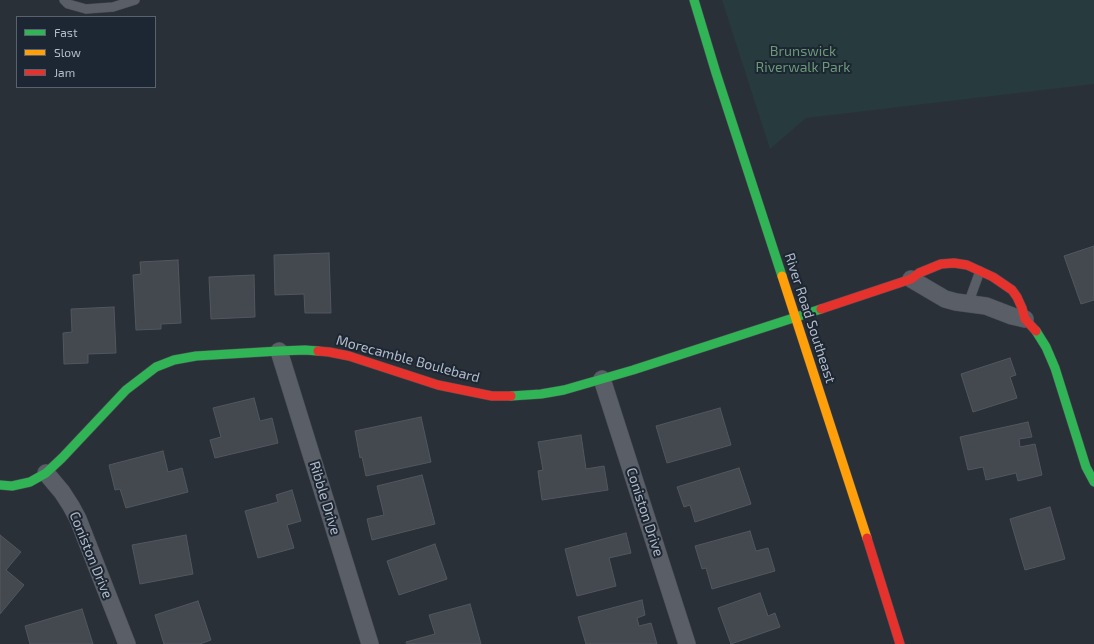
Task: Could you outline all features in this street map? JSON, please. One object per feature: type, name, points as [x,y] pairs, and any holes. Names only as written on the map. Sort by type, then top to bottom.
[{"type":"street","name":"River Road Southeast","points":[[694,0],[716,73],[796,317],[900,644]]},
{"type":"street","name":"Morecamble Boulebard","points":[[0,485],[12,486],[30,482],[46,473],[126,390],[141,378],[156,367],[174,360],[196,356],[305,350],[329,352],[349,356],[438,385],[464,391],[492,396],[541,394],[564,390],[602,379],[796,317],[911,279],[919,273],[941,264],[954,262],[967,265],[993,277],[1012,290],[1022,308],[1025,319]]},
{"type":"street","points":[[911,279],[945,299],[986,306],[1012,316],[1025,319],[1037,333],[1046,347],[1052,361],[1086,467],[1094,482]]},
{"type":"street","name":"Ribble Drive","points":[[279,351],[370,644]]},
{"type":"street","name":"Coniston Drive","points":[[602,379],[687,644]]},
{"type":"street","name":"Coniston Drive","points":[[46,473],[62,492],[78,520],[126,644]]},
{"type":"lane","points":[[64,0],[68,4],[86,9],[113,7],[135,0]]},
{"type":"lane","points":[[968,304],[980,271]]},
{"type":"green space","name":"Brunswick Riverwalk Park","points":[[722,0],[1094,0],[1094,84],[806,118],[770,149]]},
{"type":"building","points":[[1094,246],[1094,300],[1081,304],[1064,256]]},
{"type":"building","points":[[329,253],[331,313],[305,313],[304,294],[275,295],[274,255]]},
{"type":"building","points":[[178,260],[181,323],[161,324],[161,329],[136,330],[133,275],[141,274],[140,262]]},
{"type":"building","points":[[254,275],[255,317],[211,319],[209,277]]},
{"type":"building","points":[[114,307],[116,353],[88,354],[88,363],[64,364],[63,333],[72,332],[71,309]]},
{"type":"building","points":[[1010,358],[1016,375],[1010,377],[1017,398],[973,412],[961,374]]},
{"type":"building","points":[[254,398],[260,421],[272,418],[278,443],[215,458],[210,440],[221,437],[213,408]]},
{"type":"building","points":[[720,408],[731,445],[667,463],[656,426]]},
{"type":"building","points":[[421,417],[431,462],[366,476],[362,457],[360,458],[355,431]]},
{"type":"building","points":[[1028,422],[1032,437],[1019,439],[1020,447],[1035,444],[1042,475],[1018,481],[1016,473],[986,480],[983,467],[968,470],[960,437]]},
{"type":"building","points":[[581,435],[586,469],[604,466],[608,490],[542,500],[538,471],[543,470],[538,442]]},
{"type":"building","points":[[163,451],[168,472],[182,468],[188,492],[126,508],[120,489],[115,490],[109,465]]},
{"type":"building","points":[[739,468],[751,504],[695,522],[690,505],[684,507],[677,487]]},
{"type":"building","points":[[422,475],[435,524],[372,540],[367,519],[384,515],[377,486]]},
{"type":"building","points":[[292,490],[301,521],[287,525],[294,548],[258,558],[245,511],[278,502],[276,495]]},
{"type":"building","points":[[1050,507],[1065,559],[1025,570],[1010,519]]},
{"type":"building","points":[[750,531],[756,551],[768,548],[775,571],[712,589],[706,568],[702,569],[695,546]]},
{"type":"building","points":[[626,533],[631,553],[609,558],[616,586],[577,596],[565,549]]},
{"type":"building","points":[[0,535],[21,552],[6,570],[24,585],[0,614]]},
{"type":"building","points":[[186,535],[193,574],[140,584],[132,545]]},
{"type":"building","points":[[435,544],[447,579],[399,595],[387,561]]},
{"type":"building","points":[[760,593],[768,616],[775,613],[780,627],[731,644],[718,608]]},
{"type":"building","points":[[642,600],[645,615],[637,618],[639,626],[651,623],[657,644],[586,644],[578,617]]},
{"type":"building","points":[[198,601],[211,640],[200,644],[164,644],[155,615]]},
{"type":"building","points":[[470,604],[481,644],[407,644],[406,642],[435,634],[429,615]]},
{"type":"building","points":[[82,609],[93,644],[30,644],[25,626]]},
{"type":"traffic: fast","points":[[694,0],[716,73],[782,276]]},
{"type":"traffic: fast","points":[[511,396],[541,394],[564,390],[633,370],[821,309]]},
{"type":"traffic: fast","points":[[1036,331],[1046,347],[1055,368],[1086,467],[1094,482]]},
{"type":"traffic: fast","points":[[0,485],[12,486],[30,482],[46,473],[126,390],[156,367],[174,360],[196,356],[279,351],[318,351]]},
{"type":"traffic: slow","points":[[782,276],[867,538]]},
{"type":"traffic: jam","points":[[821,309],[911,279],[919,273],[941,264],[954,263],[967,265],[993,277],[1012,290],[1022,308],[1025,319],[1036,331]]},
{"type":"traffic: jam","points":[[318,351],[349,356],[438,385],[492,396],[511,396]]},
{"type":"traffic: jam","points":[[867,538],[900,644]]}]
